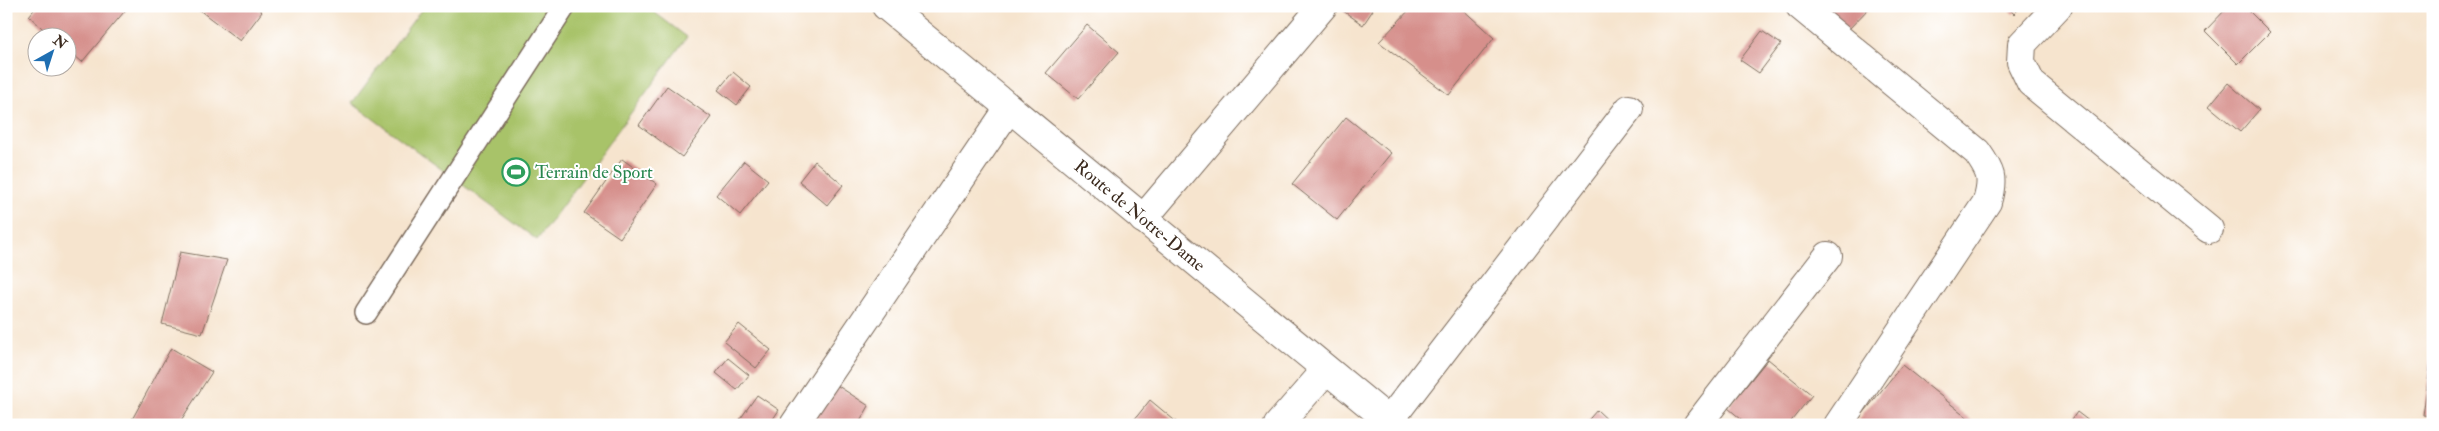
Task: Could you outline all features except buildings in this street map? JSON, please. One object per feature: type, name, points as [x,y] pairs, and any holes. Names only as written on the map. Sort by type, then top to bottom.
[{"type":"street","name":"Route de Notre-Dame","points":[[886,6],[1392,423]]},
{"type":"street","points":[[1143,219],[1323,6]]},
{"type":"street","points":[[1800,6],[1977,152],[1988,168],[1992,184],[1986,202],[1838,425]]},
{"type":"street","points":[[2058,6],[2022,44],[2022,62],[2032,83],[2209,229]]},
{"type":"street","points":[[794,425],[1009,108]]},
{"type":"street","points":[[1392,423],[1629,109]]},
{"type":"street","points":[[1697,425],[1828,256]]},
{"type":"street","points":[[1278,425],[1326,370]]},
{"type":"lane","points":[[366,313],[565,6]]},
{"type":"green space","name":"Terrain de Sport","points":[[424,6],[646,6],[687,37],[537,240],[352,103]]},
{"type":"place","name":"Terrain de Sport","points":[[516,172]]}]
